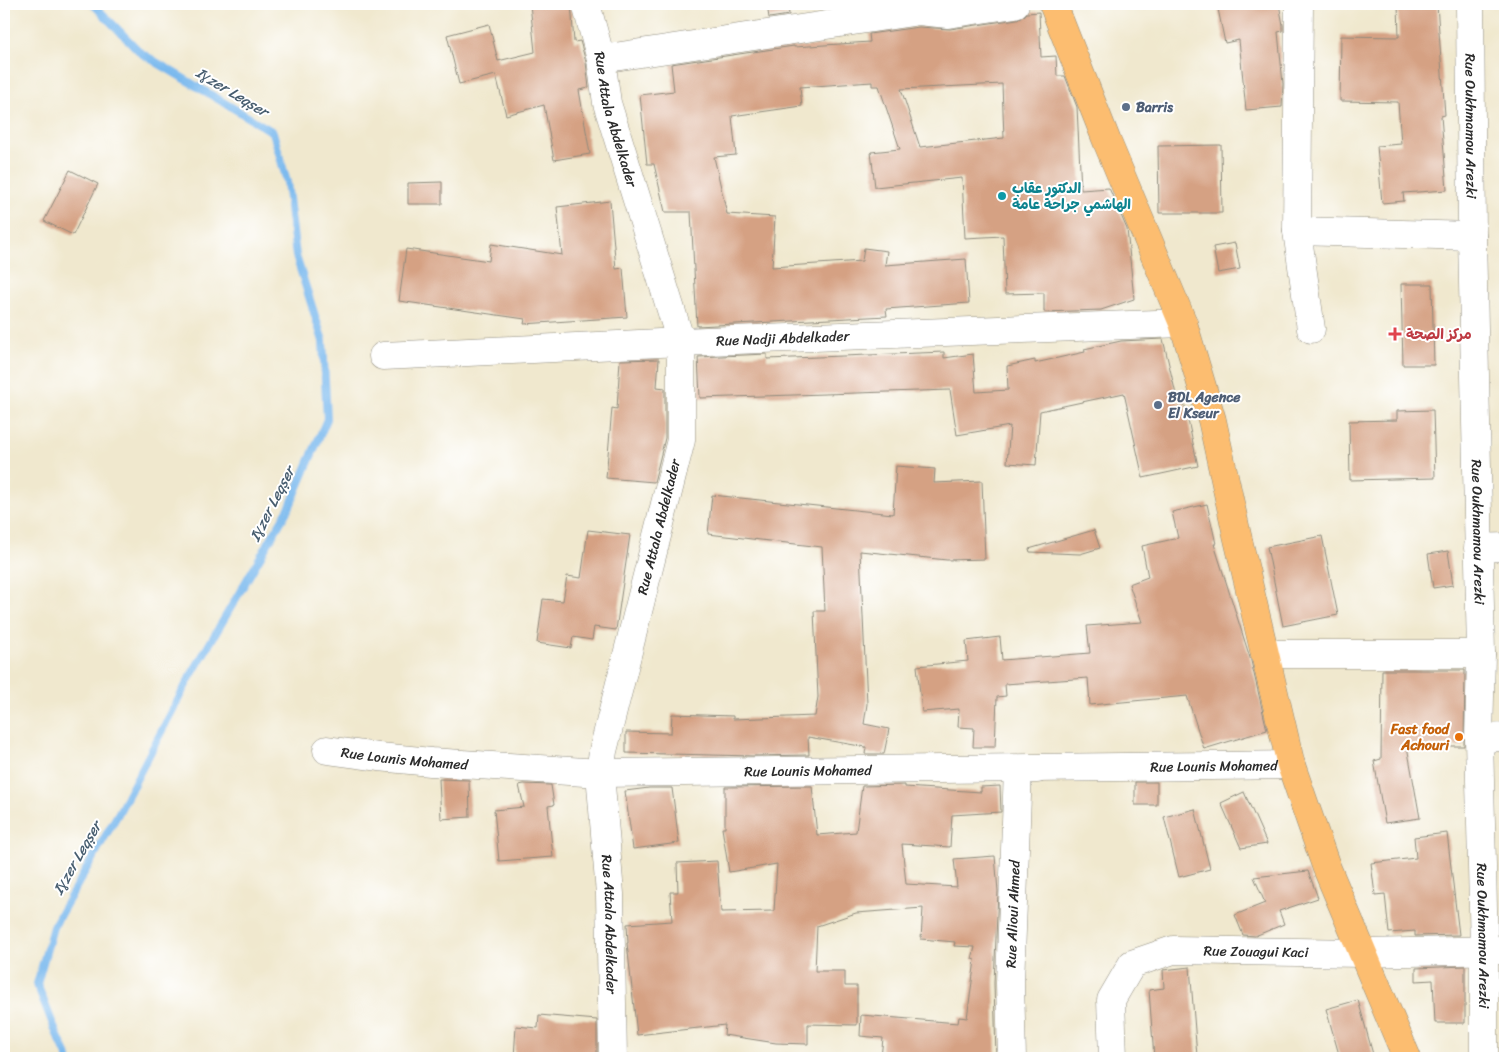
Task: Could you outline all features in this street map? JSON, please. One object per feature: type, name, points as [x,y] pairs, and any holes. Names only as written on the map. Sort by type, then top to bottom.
[{"type":"main road","points":[[1054,4],[1108,144],[1183,323],[1212,420],[1291,765],[1326,866],[1407,1058]]},
{"type":"street","name":"Rue Attala Abdelkader","points":[[586,4],[601,59],[607,103],[682,342],[681,440],[603,750],[600,773],[610,894],[613,1058]]},
{"type":"street","points":[[601,59],[919,11],[948,14],[1015,4]]},
{"type":"street","points":[[1300,4],[1297,231],[1311,330]]},
{"type":"street","name":"Rue Oukhmamou Arezki","points":[[1470,4],[1472,236],[1481,654],[1492,737],[1494,951],[1484,1058]]},
{"type":"street","points":[[1297,231],[1472,236]]},
{"type":"street","name":"Rue Nadji Abdelkader","points":[[383,356],[682,342],[1183,323]]},
{"type":"street","points":[[1478,548],[1505,548]]},
{"type":"street","points":[[1266,654],[1481,654]]},
{"type":"street","name":"Rue Lounis Mohamed","points":[[327,750],[431,762],[600,773],[1291,765]]},
{"type":"street","name":"Rue Alioui Ahmed","points":[[1012,1058],[1010,983],[1018,769],[1291,765]]},
{"type":"street","name":"Rue Zouagui Kaci","points":[[1113,1058],[1111,1000],[1132,964],[1173,950],[1362,953],[1494,951]]},
{"type":"building","points":[[530,4],[571,4],[574,42],[580,41],[586,62],[589,88],[579,90],[590,154],[554,160],[544,105],[506,115],[496,75],[459,84],[447,35],[489,24],[498,61],[535,52]]},
{"type":"building","points":[[767,4],[788,4],[789,15],[769,18]]},
{"type":"building","points":[[1217,4],[1279,4],[1283,25],[1283,31],[1278,32],[1283,84],[1282,107],[1246,110],[1239,40],[1225,43]]},
{"type":"building","points":[[1398,4],[1437,4],[1445,115],[1441,116],[1447,190],[1403,193],[1404,201],[1382,203],[1377,146],[1401,144],[1398,102],[1340,101],[1341,36],[1399,37]]},
{"type":"building","points":[[1039,12],[1041,57],[1056,56],[1057,76],[1065,76],[1077,107],[1081,190],[1109,188],[1127,229],[1134,299],[1101,310],[1044,312],[1044,293],[1005,294],[1003,236],[965,238],[962,178],[875,187],[871,152],[900,149],[879,86],[872,86],[872,82],[800,87],[802,106],[732,116],[736,155],[714,157],[727,214],[775,217],[772,267],[862,261],[864,248],[887,251],[885,265],[966,259],[969,303],[886,309],[887,316],[697,326],[691,212],[665,212],[654,164],[647,164],[640,95],[674,91],[671,64],[794,46],[870,42],[869,34],[919,27],[950,29],[1017,19],[1027,13]],"holes":[[[1002,84],[1004,138],[920,147],[901,89]]]},
{"type":"building","points":[[1221,145],[1222,213],[1159,213],[1158,146]]},
{"type":"building","points":[[70,170],[98,184],[73,235],[44,221]]},
{"type":"building","points":[[442,182],[442,204],[408,204],[408,183]]},
{"type":"building","points":[[610,201],[616,269],[623,268],[627,317],[524,324],[525,319],[399,301],[406,249],[489,261],[491,244],[562,255],[557,207]]},
{"type":"building","points":[[1235,243],[1240,269],[1218,273],[1213,247]]},
{"type":"building","points":[[1401,284],[1432,284],[1434,365],[1403,365]]},
{"type":"building","points":[[1163,339],[1178,403],[1184,402],[1198,466],[1143,478],[1124,393],[1040,411],[1036,465],[1007,463],[1010,426],[957,435],[950,390],[700,398],[698,357],[767,354],[767,359],[944,352],[944,358],[973,354],[976,392],[1008,390],[1007,366],[1035,360],[1035,363],[1085,352],[1084,349],[1121,341]]},
{"type":"building","points":[[659,359],[657,387],[665,388],[665,438],[654,482],[606,478],[612,408],[617,409],[620,360]]},
{"type":"building","points":[[1433,410],[1435,478],[1350,480],[1349,421],[1397,420],[1397,411]]},
{"type":"building","points":[[896,466],[935,469],[934,483],[982,481],[985,559],[947,560],[860,551],[867,704],[864,724],[889,729],[884,754],[865,754],[866,747],[808,737],[809,755],[753,756],[626,753],[626,732],[671,733],[672,714],[733,716],[733,719],[815,716],[818,697],[814,611],[825,611],[822,547],[708,534],[712,495],[893,514]]},
{"type":"building","points":[[1207,504],[1216,544],[1214,544],[1251,661],[1267,730],[1204,749],[1187,696],[1090,705],[1088,678],[1005,684],[1006,696],[997,697],[995,747],[973,747],[974,728],[958,727],[959,709],[922,712],[917,666],[968,661],[966,641],[1000,637],[1002,660],[1090,653],[1087,626],[1142,622],[1129,584],[1148,577],[1142,546],[1178,538],[1172,512]]},
{"type":"building","points":[[588,530],[630,535],[616,630],[594,627],[592,640],[573,637],[571,648],[537,643],[543,599],[563,601],[567,576],[581,578]]},
{"type":"building","points":[[1094,530],[1100,548],[1080,554],[1030,552],[1029,549]]},
{"type":"building","points":[[1322,536],[1338,615],[1283,626],[1267,547]]},
{"type":"building","points":[[1448,551],[1453,585],[1433,588],[1428,554]]},
{"type":"building","points":[[1382,670],[1465,670],[1464,746],[1407,746],[1420,818],[1385,823],[1374,761],[1381,759]]},
{"type":"building","points":[[439,779],[469,780],[470,817],[441,819]]},
{"type":"building","points":[[1135,782],[1157,782],[1157,805],[1135,805]]},
{"type":"building","points":[[519,785],[551,785],[554,805],[548,806],[553,857],[499,861],[494,810],[524,807]]},
{"type":"building","points":[[905,785],[905,787],[981,792],[981,787],[1000,786],[1001,812],[952,815],[950,847],[902,844],[906,884],[957,887],[954,859],[995,856],[998,891],[994,983],[996,1058],[881,1058],[883,1038],[860,1036],[861,1015],[958,1023],[959,1017],[967,1018],[975,960],[972,959],[975,947],[954,946],[955,942],[921,939],[923,908],[856,913],[817,926],[815,971],[845,971],[845,986],[857,986],[857,1025],[808,1024],[808,1044],[776,1043],[724,1035],[725,1025],[637,1035],[627,943],[627,924],[672,921],[670,892],[678,892],[677,863],[717,861],[721,912],[774,911],[777,864],[729,872],[722,828],[725,828],[725,787],[812,786],[817,835],[856,832],[862,786]]},
{"type":"building","points":[[672,788],[679,843],[633,849],[625,791]]},
{"type":"building","points":[[1244,792],[1267,844],[1241,848],[1221,803]]},
{"type":"building","points":[[1195,809],[1210,869],[1179,877],[1164,817]]},
{"type":"building","points":[[1447,833],[1459,935],[1415,936],[1415,931],[1389,933],[1385,894],[1375,895],[1371,863],[1416,858],[1414,837]]},
{"type":"building","points":[[1308,871],[1318,898],[1279,911],[1284,924],[1255,936],[1243,935],[1235,915],[1265,903],[1254,877]]},
{"type":"building","points":[[1465,966],[1465,1023],[1435,1023],[1433,980],[1416,981],[1416,968]]},
{"type":"building","points":[[1190,967],[1197,1056],[1154,1058],[1149,990],[1164,988],[1163,970]]},
{"type":"building","points":[[1358,1000],[1374,1058],[1340,1058],[1326,1009]]},
{"type":"building","points":[[539,1015],[597,1020],[597,1058],[514,1058],[516,1026],[538,1028]]},
{"type":"waterway","name":"Iɣzer Leqṣer","points":[[68,1058],[37,984],[53,927],[118,814],[189,679],[290,506],[327,419],[323,341],[296,256],[287,182],[273,132],[141,53],[93,4]]},
{"type":"place","name":"Barris","points":[[1126,107]]},
{"type":"place","name":"الدكتور عقاب الهاشمي جراحة عامة","points":[[1002,196]]},
{"type":"place","name":"مركز الصحة","points":[[1395,334]]},
{"type":"place","name":"BDL Agence El Kseur","points":[[1158,405]]},
{"type":"place","name":"Fast food Achouri","points":[[1459,737]]}]
